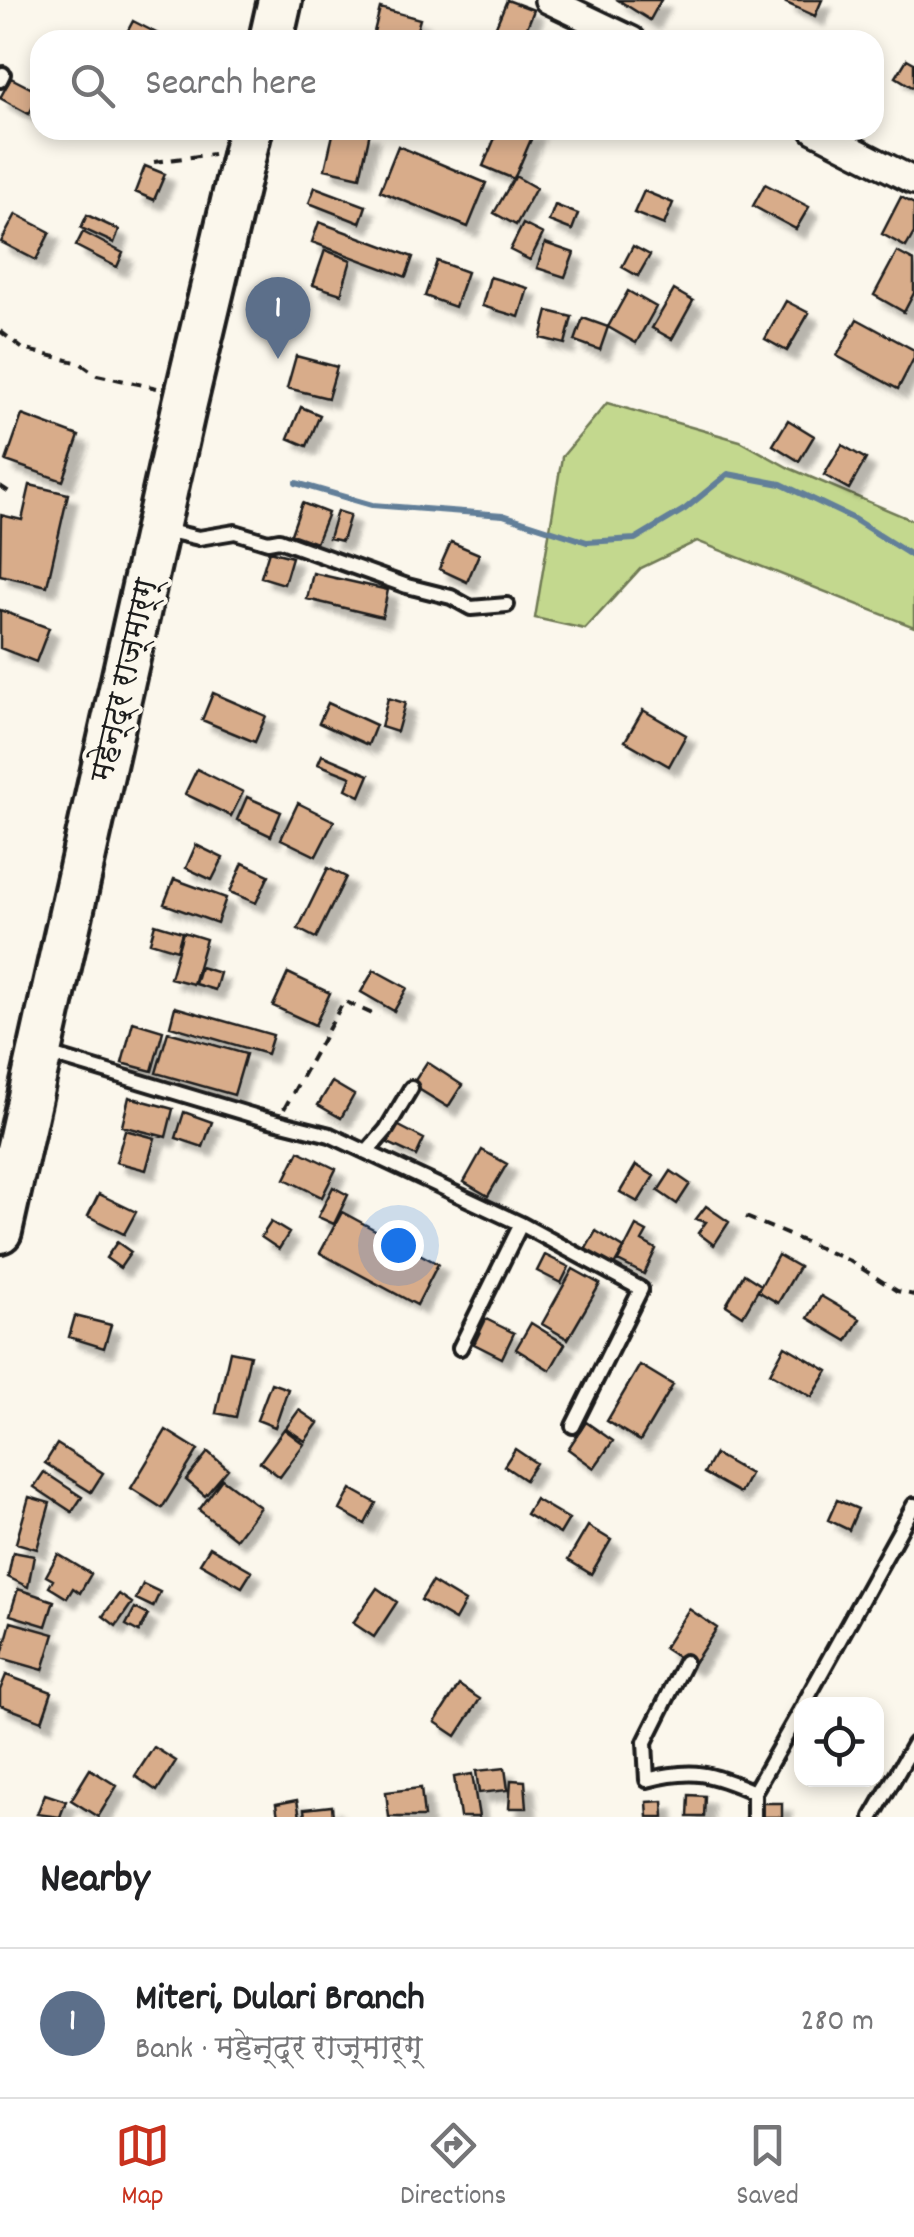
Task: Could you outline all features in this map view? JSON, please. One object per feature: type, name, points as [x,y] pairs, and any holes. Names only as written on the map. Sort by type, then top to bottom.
[{"type":"highway","points":[[273,30],[280,0]]},
{"type":"highway","name":"महेन्द्र राज्मार्ग्","points":[[0,1232],[10,1130],[39,1051],[184,403],[248,140]]},
{"type":"street","points":[[548,0],[611,30]]},
{"type":"street","points":[[834,140],[914,181]]},
{"type":"lane","points":[[157,528],[198,538],[235,532],[268,542],[278,540],[381,578],[451,596],[470,608],[507,605]]},
{"type":"lane","points":[[39,1051],[330,1135],[521,1224],[640,1289],[573,1426]]},
{"type":"lane","points":[[367,1152],[386,1130],[411,1088]]},
{"type":"lane","points":[[460,1348],[521,1224]]},
{"type":"lane","points":[[807,1697],[914,1506]]},
{"type":"lane","points":[[685,1662],[645,1742],[648,1780],[682,1771],[712,1776],[754,1792]]},
{"type":"lane","points":[[754,1817],[754,1792],[794,1720]]},
{"type":"lane","points":[[872,1817],[914,1744]]},
{"type":"path","points":[[154,162],[204,156],[243,140]]},
{"type":"path","points":[[0,331],[24,349],[80,363],[97,375],[158,388],[163,398],[184,403]]},
{"type":"path","points":[[0,486],[14,495]]},
{"type":"path","points":[[276,1121],[344,1000],[379,1016]]},
{"type":"path","points":[[746,1217],[839,1256],[897,1291],[914,1295]]},
{"type":"green space","points":[[607,403],[740,441],[789,468],[914,521],[914,627],[697,541],[641,568],[585,629],[535,618],[562,457]]},
{"type":"building","points":[[507,0],[534,10],[526,30],[494,30]]},
{"type":"building","points":[[618,0],[661,0],[650,20]]},
{"type":"building","points":[[822,0],[815,16],[786,3]]},
{"type":"building","points":[[380,8],[420,19],[417,30],[374,30]]},
{"type":"building","points":[[133,21],[151,30],[128,30]]},
{"type":"building","points":[[907,59],[914,63],[914,88],[896,77]]},
{"type":"building","points":[[11,78],[30,88],[30,112],[29,114],[0,98]]},
{"type":"building","points":[[332,140],[368,140],[360,177],[325,169]]},
{"type":"building","points":[[494,140],[531,140],[514,179],[483,166]]},
{"type":"building","points":[[398,146],[486,183],[468,227],[380,191]]},
{"type":"building","points":[[145,166],[165,174],[154,200],[135,192]]},
{"type":"building","points":[[515,176],[536,188],[516,225],[494,213]]},
{"type":"building","points":[[765,184],[809,207],[796,229],[753,206]]},
{"type":"building","points":[[315,187],[366,206],[360,223],[309,203]]},
{"type":"building","points":[[644,191],[673,203],[664,225],[634,213]]},
{"type":"building","points":[[901,197],[914,204],[914,233],[906,247],[882,234]]},
{"type":"building","points":[[555,205],[578,214],[572,230],[549,221]]},
{"type":"building","points":[[16,214],[50,232],[36,260],[1,242]]},
{"type":"building","points":[[87,215],[119,230],[114,243],[81,228]]},
{"type":"building","points":[[319,222],[413,257],[406,277],[312,242]]},
{"type":"building","points":[[523,224],[543,234],[530,260],[510,250]]},
{"type":"building","points":[[83,232],[123,253],[117,267],[76,246]]},
{"type":"building","points":[[545,243],[574,253],[565,277],[537,268]]},
{"type":"building","points":[[633,246],[650,255],[638,276],[622,267]]},
{"type":"building","points":[[325,250],[351,260],[341,294],[313,285]]},
{"type":"building","points":[[897,252],[914,261],[914,293],[904,312],[874,295]]},
{"type":"building","points":[[437,261],[467,272],[455,307],[425,296]]},
{"type":"building","points":[[490,277],[528,288],[519,317],[482,306]]},
{"type":"building","points":[[674,290],[693,301],[672,339],[652,328]]},
{"type":"building","points":[[628,291],[656,307],[636,343],[608,327]]},
{"type":"building","points":[[786,301],[809,313],[787,351],[765,339]]},
{"type":"building","points":[[548,311],[572,317],[565,344],[541,338]]},
{"type":"building","points":[[583,318],[608,327],[600,350],[575,341]]},
{"type":"building","points":[[857,319],[914,350],[914,358],[898,389],[837,356]]},
{"type":"building","points":[[296,356],[337,367],[328,398],[287,388]]},
{"type":"building","points":[[301,407],[320,415],[307,446],[288,438]]},
{"type":"building","points":[[22,415],[79,436],[63,481],[6,461]]},
{"type":"building","points":[[788,420],[814,436],[799,461],[773,445]]},
{"type":"building","points":[[842,445],[866,459],[849,489],[824,475]]},
{"type":"building","points":[[30,485],[68,494],[47,586],[0,575],[1,515],[22,520]]},
{"type":"building","points":[[302,503],[328,513],[316,543],[291,534]]},
{"type":"building","points":[[337,511],[350,515],[342,541],[329,538]]},
{"type":"building","points":[[451,542],[479,554],[467,582],[439,569]]},
{"type":"building","points":[[269,551],[292,557],[284,584],[261,577]]},
{"type":"building","points":[[313,573],[388,590],[382,617],[307,599]]},
{"type":"building","points":[[0,610],[49,628],[36,662],[0,648]]},
{"type":"building","points":[[213,693],[266,716],[255,742],[202,720]]},
{"type":"building","points":[[388,698],[405,703],[397,732],[381,727]]},
{"type":"building","points":[[328,703],[376,725],[368,745],[319,723]]},
{"type":"building","points":[[643,710],[686,735],[669,766],[625,741]]},
{"type":"building","points":[[322,755],[369,775],[360,796],[346,789],[351,777],[318,764]]},
{"type":"building","points":[[197,769],[243,792],[231,816],[185,794]]},
{"type":"building","points":[[247,797],[281,812],[271,836],[237,820]]},
{"type":"building","points":[[298,803],[334,821],[316,856],[281,839]]},
{"type":"building","points":[[196,845],[223,858],[212,880],[186,868]]},
{"type":"building","points":[[243,863],[269,875],[256,903],[230,892]]},
{"type":"building","points":[[328,868],[346,877],[316,938],[298,929]]},
{"type":"building","points":[[174,879],[226,898],[217,923],[164,904]]},
{"type":"building","points":[[155,924],[182,932],[177,950],[150,942]]},
{"type":"building","points":[[183,932],[206,939],[193,984],[170,978]]},
{"type":"building","points":[[200,967],[220,973],[215,990],[195,984]]},
{"type":"building","points":[[374,970],[407,988],[394,1011],[361,992]]},
{"type":"building","points":[[288,973],[330,993],[315,1025],[273,1006]]},
{"type":"building","points":[[175,1007],[273,1035],[267,1054],[170,1026]]},
{"type":"building","points":[[133,1022],[163,1031],[152,1071],[122,1063]]},
{"type":"building","points":[[168,1032],[246,1054],[234,1095],[156,1073]]},
{"type":"building","points":[[427,1062],[462,1085],[448,1107],[412,1085]]},
{"type":"building","points":[[332,1082],[354,1095],[341,1118],[318,1105]]},
{"type":"building","points":[[129,1097],[173,1109],[166,1137],[122,1126]]},
{"type":"building","points":[[184,1112],[212,1122],[203,1147],[176,1138]]},
{"type":"building","points":[[397,1125],[424,1139],[416,1156],[388,1143]]},
{"type":"building","points":[[125,1130],[155,1138],[146,1170],[116,1162]]},
{"type":"building","points":[[482,1150],[507,1164],[488,1196],[464,1182]]},
{"type":"building","points":[[299,1151],[336,1169],[322,1197],[285,1179]]},
{"type":"building","points":[[636,1165],[654,1176],[638,1202],[620,1192]]},
{"type":"building","points":[[671,1171],[690,1184],[677,1204],[658,1191]]},
{"type":"building","points":[[333,1187],[348,1195],[334,1224],[318,1217]]},
{"type":"building","points":[[99,1194],[136,1212],[124,1234],[88,1216]]},
{"type":"building","points":[[706,1206],[729,1222],[714,1245],[698,1233],[706,1222],[696,1219]]},
{"type":"building","points":[[342,1212],[438,1264],[417,1305],[320,1253]]},
{"type":"building","points":[[271,1222],[289,1233],[279,1249],[261,1237]]},
{"type":"building","points":[[636,1226],[647,1232],[642,1241],[656,1249],[644,1274],[618,1261]]},
{"type":"building","points":[[596,1231],[624,1248],[612,1269],[584,1252]]},
{"type":"building","points":[[117,1242],[131,1252],[120,1268],[106,1258]]},
{"type":"building","points":[[545,1255],[569,1267],[561,1283],[537,1271]]},
{"type":"building","points":[[778,1255],[799,1267],[778,1303],[758,1291]]},
{"type":"building","points":[[573,1269],[600,1284],[568,1339],[542,1324]]},
{"type":"building","points":[[744,1274],[761,1285],[743,1316],[726,1305]]},
{"type":"building","points":[[821,1296],[860,1319],[847,1341],[808,1318]]},
{"type":"building","points":[[75,1316],[111,1325],[104,1348],[69,1337]]},
{"type":"building","points":[[486,1319],[514,1333],[502,1358],[474,1344]]},
{"type":"building","points":[[531,1323],[565,1344],[550,1370],[516,1349]]},
{"type":"building","points":[[785,1346],[828,1371],[812,1397],[770,1373]]},
{"type":"building","points":[[230,1351],[250,1355],[236,1417],[216,1413]]},
{"type":"building","points":[[640,1365],[673,1385],[640,1441],[607,1421]]},
{"type":"building","points":[[271,1383],[288,1389],[275,1427],[257,1420]]},
{"type":"building","points":[[299,1410],[318,1423],[305,1441],[286,1428]]},
{"type":"building","points":[[586,1422],[613,1441],[594,1468],[568,1449]]},
{"type":"building","points":[[284,1429],[304,1444],[280,1477],[260,1462]]},
{"type":"building","points":[[166,1430],[198,1450],[162,1508],[131,1488]]},
{"type":"building","points":[[57,1444],[103,1473],[91,1492],[45,1463]]},
{"type":"building","points":[[515,1449],[536,1463],[525,1480],[504,1466]]},
{"type":"building","points":[[208,1452],[228,1469],[205,1496],[186,1480]]},
{"type":"building","points":[[715,1454],[750,1474],[740,1493],[704,1473]]},
{"type":"building","points":[[44,1472],[82,1497],[72,1512],[34,1487]]},
{"type":"building","points":[[222,1479],[260,1507],[236,1539],[199,1510]]},
{"type":"building","points":[[351,1489],[376,1503],[365,1524],[340,1510]]},
{"type":"building","points":[[29,1497],[50,1503],[37,1549],[16,1543]]},
{"type":"building","points":[[535,1499],[569,1519],[560,1534],[526,1514]]},
{"type":"building","points":[[837,1500],[858,1509],[849,1530],[828,1520]]},
{"type":"building","points":[[588,1526],[611,1540],[591,1574],[568,1560]]},
{"type":"building","points":[[210,1547],[252,1571],[242,1587],[200,1563]]},
{"type":"building","points":[[13,1552],[34,1556],[28,1587],[8,1577]]},
{"type":"building","points":[[58,1554],[91,1574],[80,1593],[73,1588],[67,1598],[49,1587],[53,1580],[46,1576]]},
{"type":"building","points":[[432,1582],[465,1602],[455,1620],[421,1600]]},
{"type":"building","points":[[143,1584],[160,1592],[153,1607],[136,1599]]},
{"type":"building","points":[[377,1588],[397,1602],[374,1637],[353,1623]]},
{"type":"building","points":[[18,1589],[54,1601],[46,1626],[10,1615]]},
{"type":"building","points":[[119,1594],[132,1603],[116,1626],[103,1616]]},
{"type":"building","points":[[135,1608],[148,1615],[139,1632],[126,1625]]},
{"type":"building","points":[[689,1609],[717,1628],[692,1666],[664,1648]]},
{"type":"building","points":[[11,1622],[54,1634],[43,1670],[1,1658]]},
{"type":"building","points":[[6,1675],[52,1692],[42,1721],[0,1705]]},
{"type":"building","points":[[459,1685],[480,1699],[456,1736],[435,1722]]},
{"type":"building","points":[[154,1747],[176,1761],[157,1791],[135,1776]]},
{"type":"building","points":[[505,1768],[508,1790],[479,1793],[476,1771]]},
{"type":"building","points":[[90,1769],[117,1786],[98,1817],[71,1800]]},
{"type":"building","points":[[472,1774],[479,1817],[460,1817],[454,1777]]},
{"type":"building","points":[[511,1780],[525,1781],[527,1808],[509,1808]]},
{"type":"building","points":[[421,1788],[424,1817],[389,1817],[386,1792]]},
{"type":"building","points":[[45,1794],[66,1801],[60,1817],[37,1814]]},
{"type":"building","points":[[689,1795],[705,1796],[704,1817],[688,1817]]},
{"type":"building","points":[[297,1800],[300,1817],[278,1817],[276,1804]]},
{"type":"building","points":[[663,1801],[664,1817],[648,1817],[647,1802]]},
{"type":"building","points":[[762,1803],[782,1803],[782,1817],[762,1817]]},
{"type":"building","points":[[332,1806],[333,1817],[305,1817],[304,1809]]},
{"type":"waterway","points":[[296,483],[372,505],[503,515],[587,542],[635,539],[685,509],[728,474],[781,484],[852,518],[914,557]]},
{"type":"place","name":"Miteri, Dulari Branch","points":[[278,359]]}]
